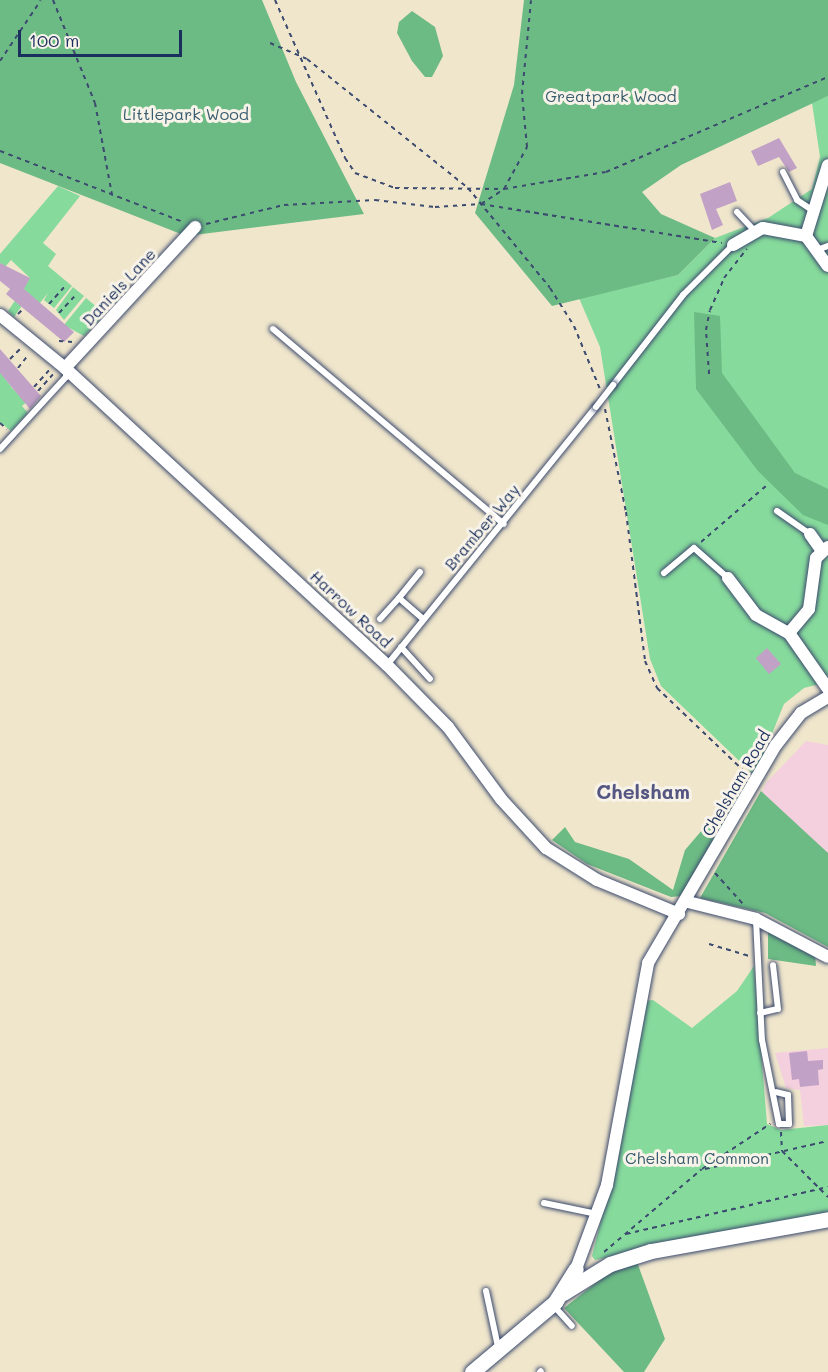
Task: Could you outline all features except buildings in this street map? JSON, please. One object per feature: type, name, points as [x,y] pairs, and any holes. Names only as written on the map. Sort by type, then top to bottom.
[{"type":"street","points":[[806,236],[812,210],[828,165]]},
{"type":"street","name":"Daniels Lane","points":[[58,368],[195,227]]},
{"type":"street","points":[[737,242],[754,230],[806,236],[822,248],[828,266]]},
{"type":"street","name":"Harrow Road","points":[[0,315],[387,665],[448,727],[501,799],[546,848],[597,880],[679,914]]},
{"type":"street","points":[[789,633],[809,609],[824,548],[810,534]]},
{"type":"street","points":[[728,578],[756,615],[789,633],[828,689]]},
{"type":"street","name":"Chelsham Road","points":[[710,868],[776,745],[801,713],[828,697]]},
{"type":"street","points":[[558,1299],[576,1269],[598,1214],[623,1102],[643,977],[679,914],[710,868]]},
{"type":"street","points":[[688,902],[756,919],[828,957]]},
{"type":"street","points":[[472,1372],[558,1299],[610,1264],[651,1251],[828,1219]]},
{"type":"lane","points":[[783,172],[797,200],[812,210]]},
{"type":"lane","points":[[737,212],[754,230]]},
{"type":"lane","name":"Bramber Way","points":[[387,665],[504,524],[683,295],[737,242]]},
{"type":"lane","points":[[273,329],[504,524]]},
{"type":"lane","points":[[0,449],[66,377],[58,368]]},
{"type":"lane","points":[[777,511],[810,534]]},
{"type":"lane","points":[[664,573],[694,548],[728,578]]},
{"type":"lane","points":[[380,619],[420,572]]},
{"type":"lane","points":[[399,598],[423,619]]},
{"type":"lane","points":[[401,647],[430,680]]},
{"type":"lane","points":[[756,919],[760,1013],[776,1092],[780,1127],[791,1123],[789,1104],[787,1094],[776,1092]]},
{"type":"lane","points":[[760,1013],[778,1009],[773,965]]},
{"type":"lane","points":[[544,1203],[598,1214]]},
{"type":"lane","points":[[486,1291],[499,1351]]},
{"type":"lane","points":[[558,1299],[572,1326]]},
{"type":"path","points":[[0,61],[42,0]]},
{"type":"path","points":[[52,0],[95,103],[112,195]]},
{"type":"path","points":[[275,0],[320,110],[355,173],[395,188],[504,189],[606,172],[828,77]]},
{"type":"path","points":[[481,204],[504,189],[527,147],[522,94],[531,0]]},
{"type":"path","points":[[270,43],[299,56],[360,98],[468,188],[574,326],[601,391]]},
{"type":"path","points":[[0,151],[195,227],[284,205],[375,200],[435,207],[481,204],[737,242],[747,252],[724,278],[710,310],[706,330],[710,374]]},
{"type":"path","points":[[49,304],[66,285]]},
{"type":"path","points":[[59,313],[75,296]]},
{"type":"path","points":[[14,318],[23,309]]},
{"type":"path","points":[[59,341],[75,340]]},
{"type":"path","points":[[10,359],[26,344]]},
{"type":"path","points":[[18,368],[33,350]]},
{"type":"path","points":[[34,387],[58,368]]},
{"type":"path","points":[[38,391],[58,368]]},
{"type":"path","points":[[603,402],[626,512],[645,660],[657,688],[750,777]]},
{"type":"path","points":[[694,548],[767,485]]},
{"type":"path","points":[[710,868],[756,919]]},
{"type":"path","points":[[709,944],[756,957]]},
{"type":"path","points":[[595,1260],[702,1169],[767,1125],[780,1127],[782,1151],[828,1197]]},
{"type":"path","points":[[702,1169],[828,1141]]},
{"type":"path","points":[[624,1234],[818,1187],[828,1187]]},
{"type":"shaded area","points":[[806,741],[828,745],[828,874],[758,804],[766,783]]},
{"type":"shaded area","points":[[828,1048],[828,1125],[804,1126],[800,1090],[786,1088],[775,1053]]},
{"type":"green space","name":"Littlepark Wood","points":[[0,0],[262,0],[296,82],[364,214],[186,236],[0,163]]},
{"type":"green space","name":"Greatpark Wood","points":[[524,0],[828,0],[828,96],[681,165],[642,192],[661,214],[715,238],[678,275],[552,306],[475,213],[514,85]]},
{"type":"green space","points":[[412,11],[435,27],[443,56],[432,77],[425,77],[412,61],[397,33],[399,22]]},
{"type":"green space","points":[[828,96],[828,682],[804,688],[784,704],[755,776],[661,686],[650,659],[600,347],[579,298],[678,275],[715,238],[768,218],[812,189],[820,157],[812,103]]},
{"type":"green space","points":[[58,186],[80,196],[43,243],[56,254],[48,266],[72,286],[54,308],[44,300],[48,293],[39,304],[26,300],[14,317],[8,311],[30,278],[11,260],[5,267],[0,263],[0,254]]},
{"type":"green space","points":[[73,287],[84,296],[64,320],[56,310]]},
{"type":"green space","points":[[86,298],[105,314],[84,336],[64,325]]},
{"type":"green space","points":[[694,312],[720,316],[722,373],[795,473],[828,489],[828,525],[803,515],[758,471],[696,389]]},
{"type":"green space","points":[[0,364],[3,376],[10,385],[14,382],[11,387],[27,402],[22,406],[28,413],[11,431],[0,422]]},
{"type":"green space","points":[[745,780],[750,785],[682,896],[671,897],[587,864],[552,840],[565,827],[575,842],[629,859],[673,890],[685,850]]},
{"type":"green space","points":[[761,791],[828,853],[828,947],[765,913],[700,898]]},
{"type":"green space","points":[[768,930],[815,954],[816,966],[768,959]]},
{"type":"green space","name":"Chelsham Common","points":[[754,966],[767,1124],[781,1130],[828,1125],[828,1214],[595,1260],[592,1256],[615,1165],[645,1001],[653,1000],[692,1028],[737,991]]},
{"type":"green space","points":[[637,1262],[665,1339],[644,1372],[624,1372],[564,1308],[606,1275]]},
{"type":"district","name":"Chelsham","points":[[643,791]]}]
